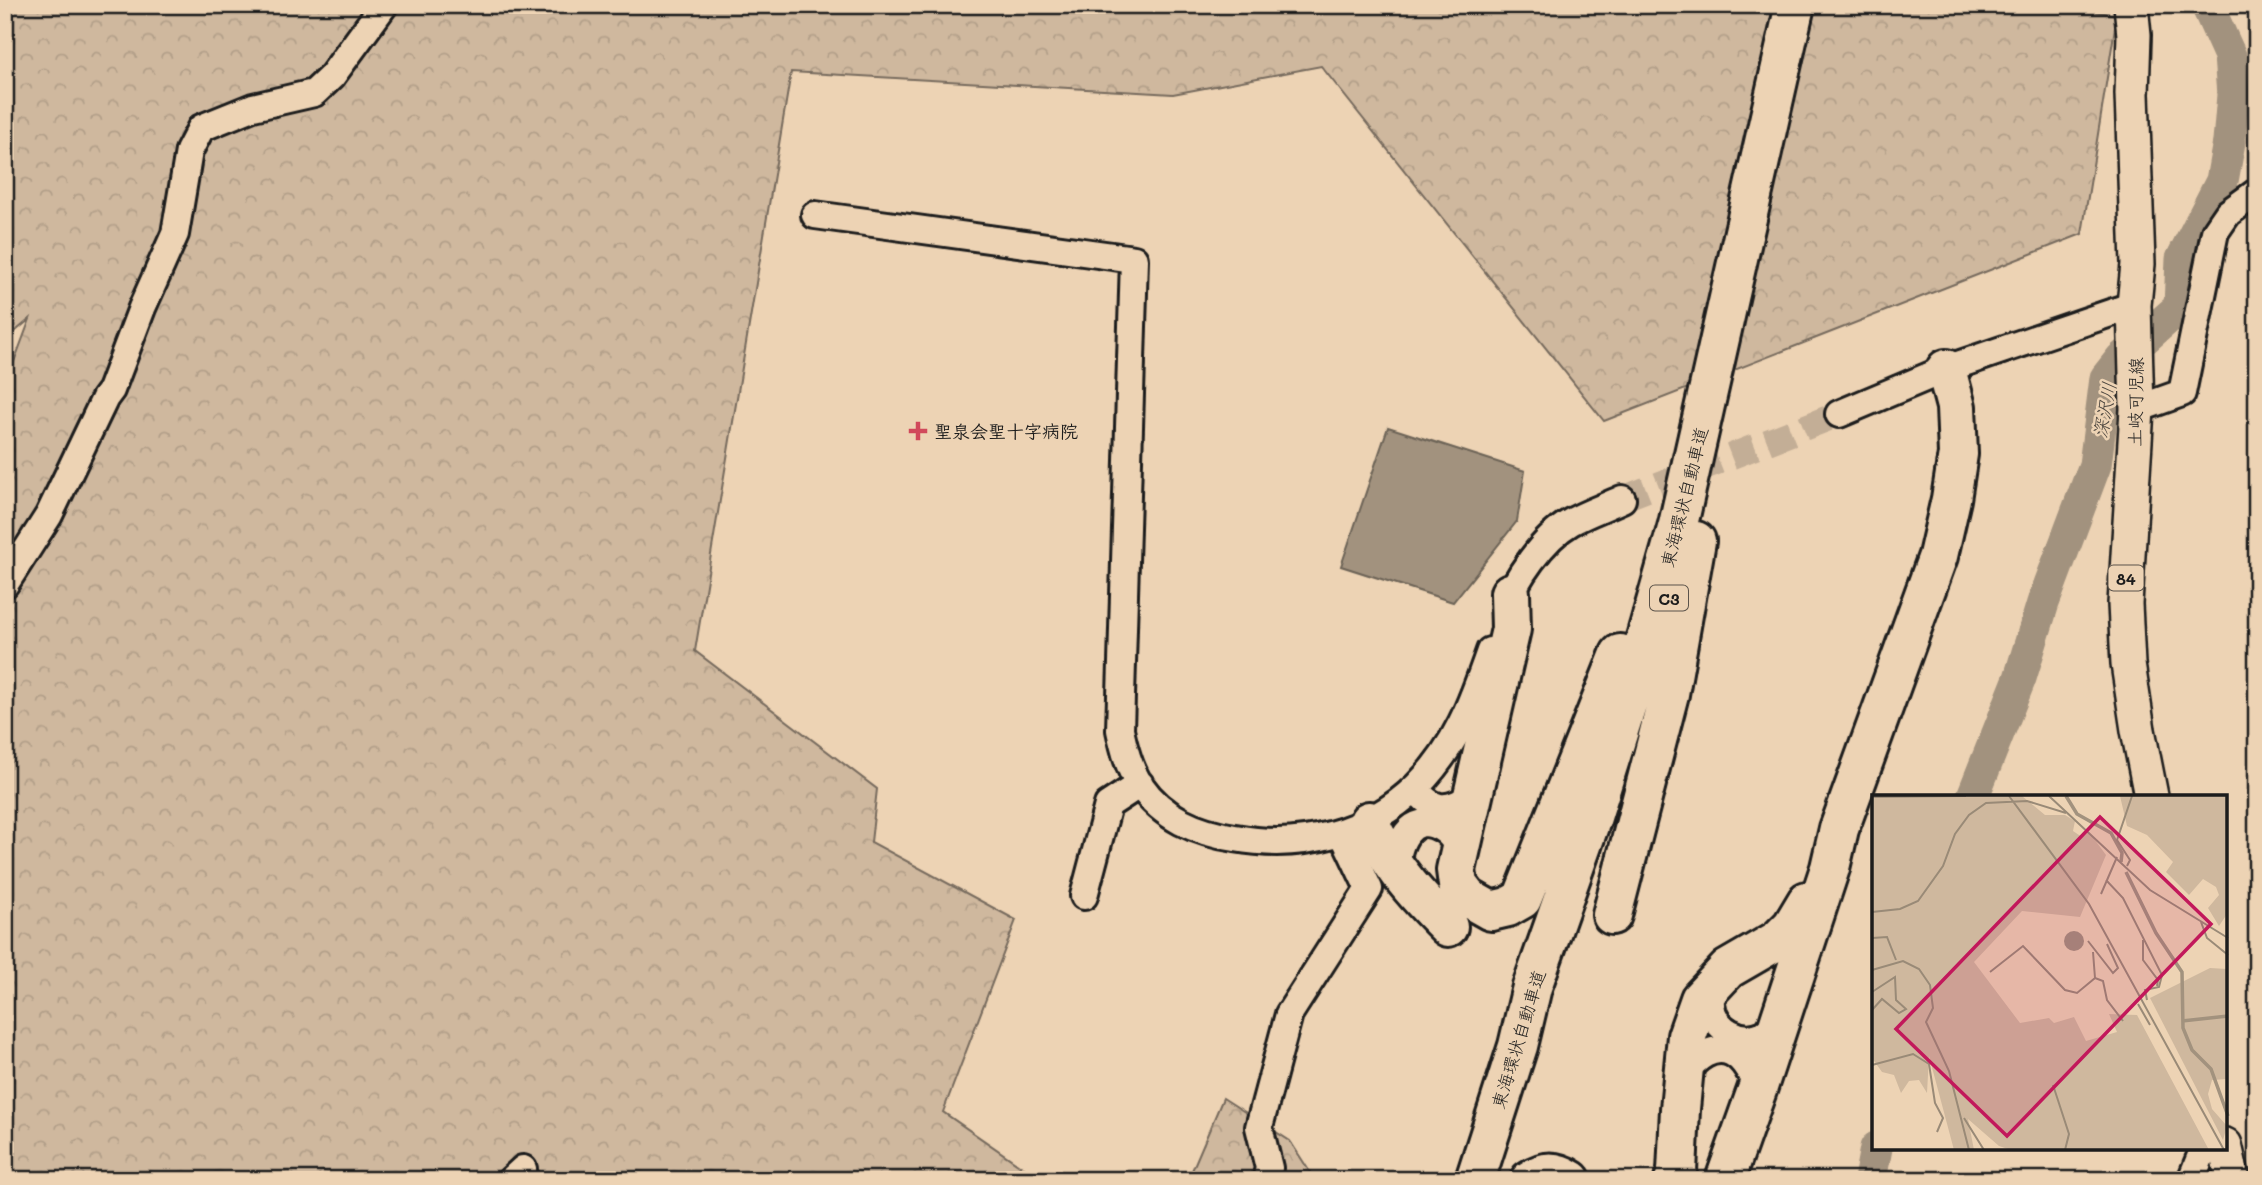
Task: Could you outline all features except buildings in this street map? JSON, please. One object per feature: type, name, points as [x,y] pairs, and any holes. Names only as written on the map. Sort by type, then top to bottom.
[{"type":"highway","name":"東海環状自動車道","points":[[1490,1180],[1629,744],[1723,400],[1735,302],[1795,5]]},
{"type":"highway","name":"東海環状自動車道","points":[[1475,1180],[1518,1046],[1532,987],[1591,820],[1629,698],[1678,525],[1709,393],[1779,146],[1807,5]]},
{"type":"highway","points":[[1510,593],[1511,629],[1456,870],[1458,885],[1468,898],[1491,911],[1508,907],[1522,899],[1644,597],[1682,471],[1717,322],[1735,302]]},
{"type":"highway","points":[[1612,915],[1669,694],[1701,516],[1730,391],[1735,302]]},
{"type":"highway","points":[[1674,1180],[1683,1075],[1692,1017],[1700,999],[1714,981],[1778,940],[1793,926],[1809,897],[1839,829],[1938,556],[1958,454],[1956,407],[1946,369]]},
{"type":"highway","points":[[1356,826],[1414,894],[1448,927]]},
{"type":"highway","points":[[1725,1180],[1830,868],[1839,829]]},
{"type":"highway","points":[[1530,1180],[1542,1172],[1584,1174]]},
{"type":"main road","name":"土岐可児線","points":[[2131,5],[2134,35],[2132,94],[2138,264],[2134,312],[2137,409],[2125,604],[2128,664],[2151,795]]},
{"type":"main road","points":[[2226,1150],[2233,1180]]},
{"type":"street","points":[[5,584],[49,515],[111,390],[142,308],[175,234],[189,151],[201,128],[253,107],[314,93],[332,76],[384,5]]},
{"type":"street","points":[[2137,409],[2182,393],[2215,232],[2228,213],[2257,192]]},
{"type":"street","points":[[815,215],[1134,259],[1120,730],[1126,757],[1139,784],[1163,810],[1189,827],[1249,841],[1284,844],[1356,826],[1415,788],[1450,746],[1470,710],[1510,593],[1525,568],[1569,523],[1622,499]]},
{"type":"street","points":[[1839,414],[1946,369],[2134,312]]},
{"type":"street","points":[[1084,896],[1108,805],[1139,784]]},
{"type":"street","points":[[1415,788],[1423,799],[1436,807],[1448,808],[1471,797]]},
{"type":"street","points":[[1396,870],[1396,855],[1400,843],[1408,831],[1419,825],[1430,824],[1441,828],[1460,848]]},
{"type":"street","points":[[1266,1180],[1269,1168],[1259,1126],[1289,1014],[1369,889],[1356,826]]},
{"type":"street","points":[[1714,981],[1710,1002],[1713,1015],[1730,1034],[1749,1038],[1764,1034],[1777,1024]]},
{"type":"street","points":[[1683,1075],[1694,1060],[1706,1053],[1729,1051],[1742,1059],[1752,1071],[1757,1090]]},
{"type":"street","points":[[2191,1180],[2203,1150]]},
{"type":"green space","points":[[5,5],[2057,5],[2117,15],[2082,234],[1604,421],[1321,66],[1173,94],[791,72],[695,651],[877,789],[871,842],[1016,920],[943,1112],[1041,1180],[5,1180],[5,386],[30,319],[5,340]]},
{"type":"green space","points":[[1223,1098],[1290,1141],[1315,1180],[1188,1180]]},
{"type":"shaded area","points":[[1388,427],[1525,471],[1517,521],[1453,602],[1341,566]]},
{"type":"waterway","name":"深沢川","points":[[1973,795],[2020,678],[2043,603],[2095,465],[2106,378],[2121,359],[2180,307],[2182,259],[2222,181],[2233,95],[2230,56],[2207,5]]},
{"type":"waterway","name":"深沢川","points":[[1870,1180],[1876,1150]]},
{"type":"tunnel","points":[[1622,499],[1839,414]]},
{"type":"place","name":"聖泉会聖十字病院","points":[[918,431]]}]
